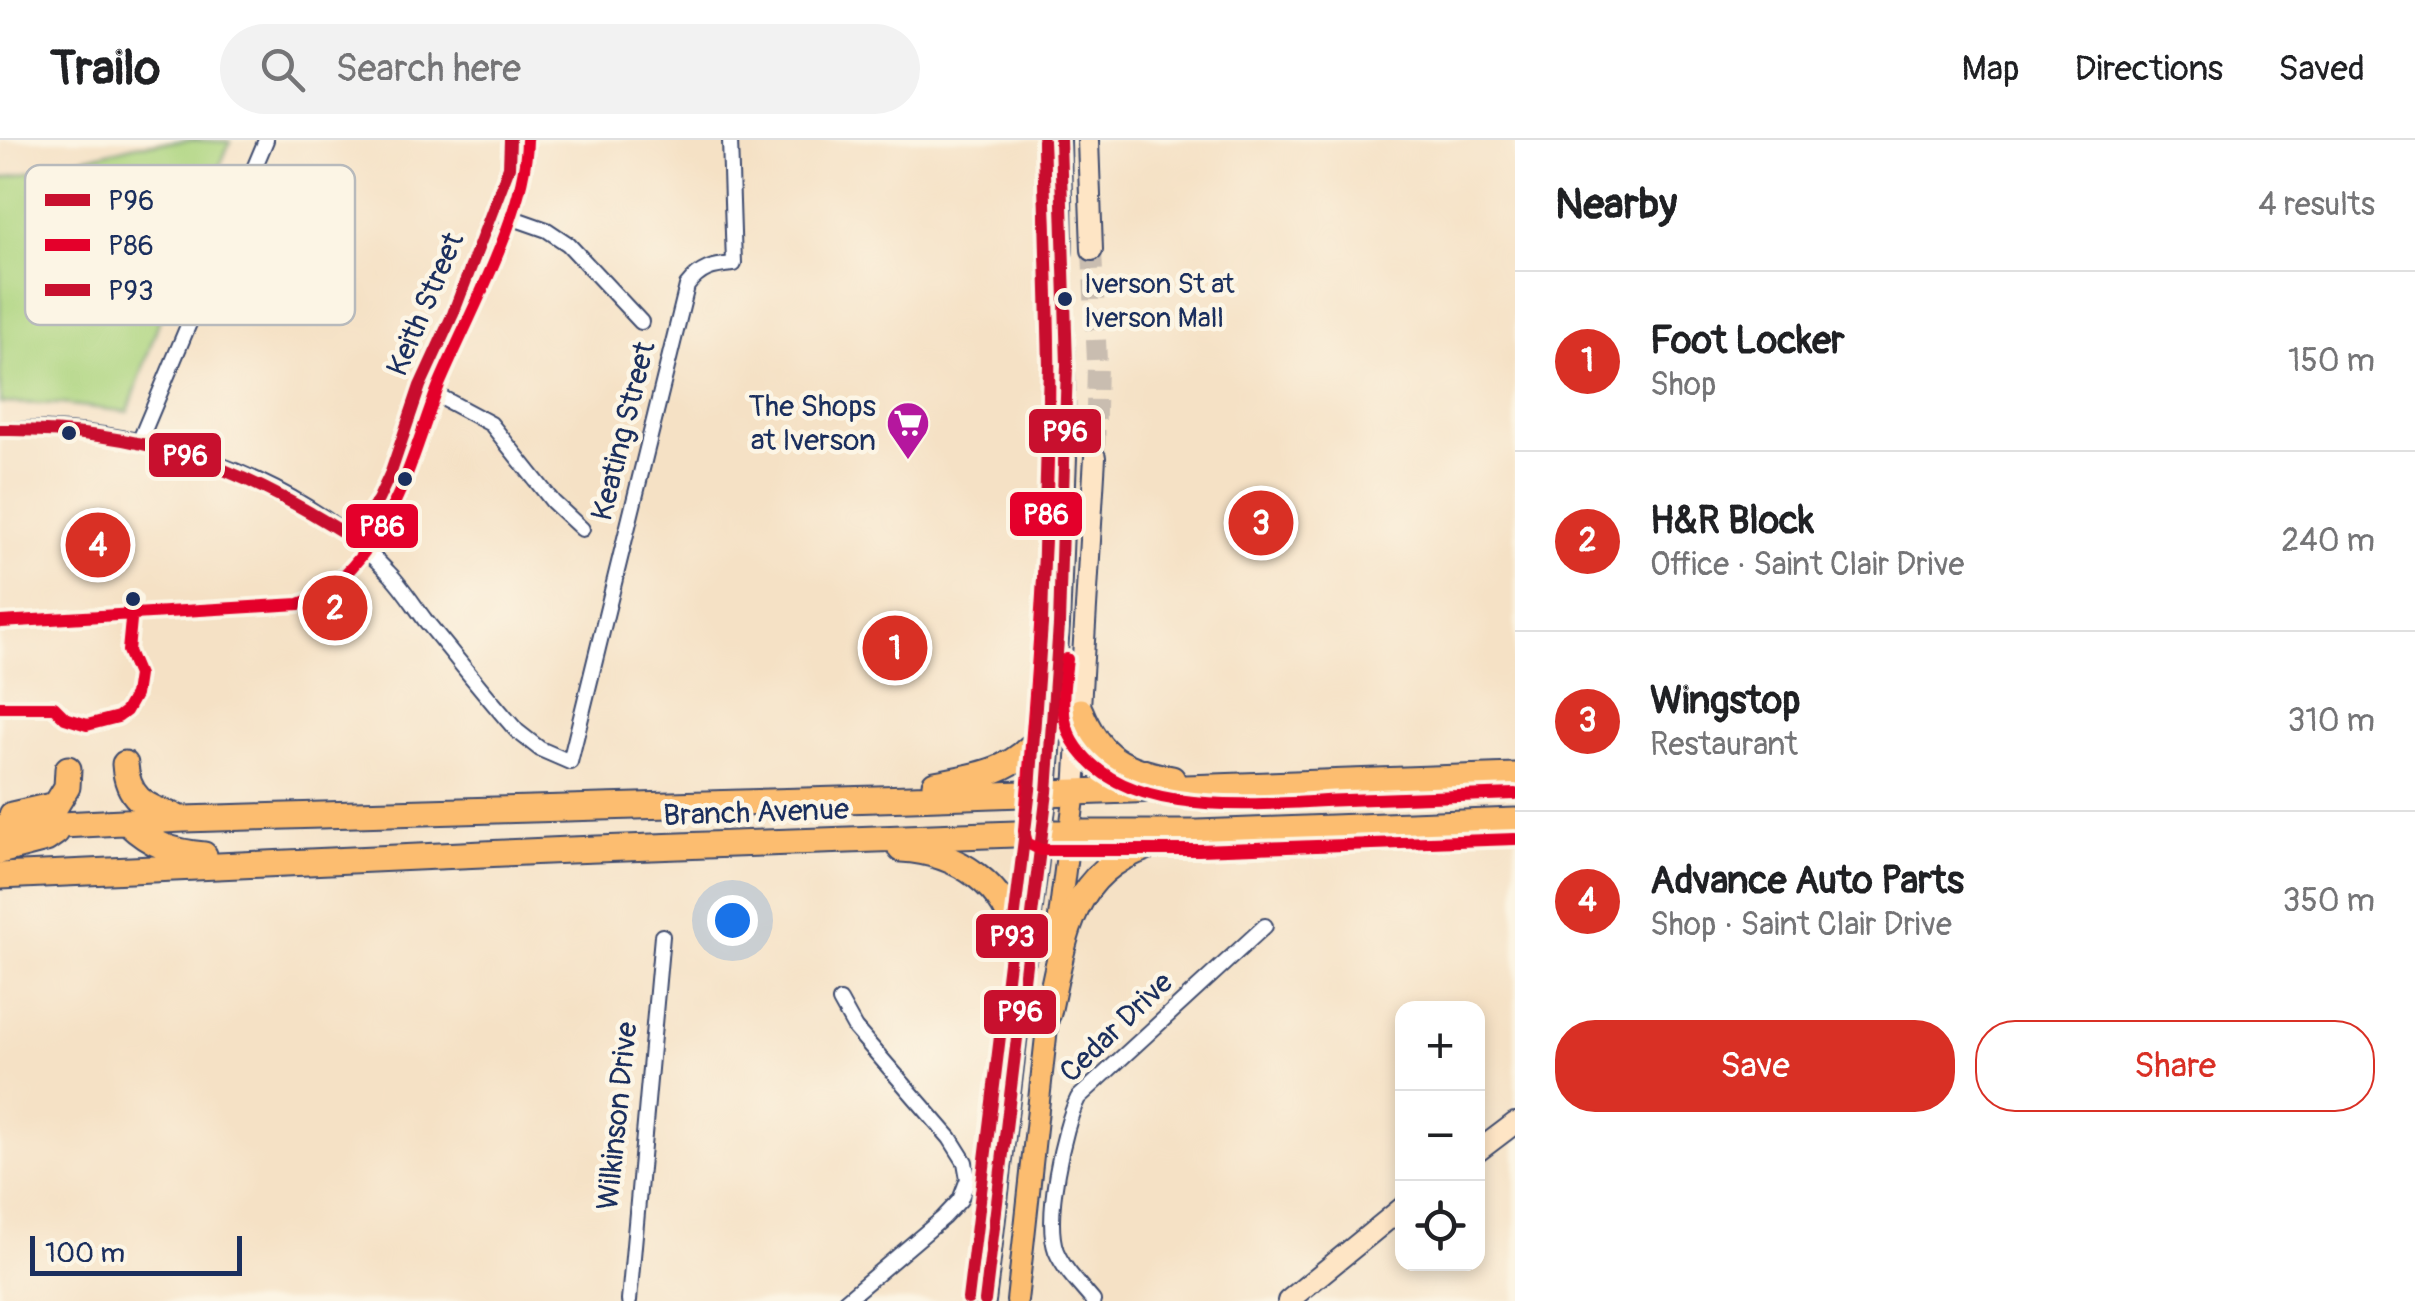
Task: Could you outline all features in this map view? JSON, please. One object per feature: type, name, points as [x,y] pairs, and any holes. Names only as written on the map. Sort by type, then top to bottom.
[{"type":"highway","points":[[1080,711],[1101,749],[1124,766],[1148,775],[1211,786]]},
{"type":"highway","points":[[850,800],[954,781],[1010,766],[1034,747],[1050,725]]},
{"type":"highway","points":[[126,764],[130,790],[137,800],[151,810],[184,819]]},
{"type":"highway","points":[[0,816],[56,805],[67,787],[68,768]]},
{"type":"highway","name":"Branch Avenue","points":[[0,828],[1515,776]]},
{"type":"highway","name":"Branch Avenue","points":[[0,876],[1041,833],[1198,833],[1515,821]]},
{"type":"highway","points":[[128,823],[156,844],[180,852],[304,862]]},
{"type":"highway","points":[[0,850],[46,839],[63,826]]},
{"type":"highway","points":[[1048,1014],[1068,924],[1096,876],[1132,851],[1198,833]]},
{"type":"highway","points":[[796,843],[916,850],[956,862],[976,874],[1001,900],[1014,931],[1019,1013]]},
{"type":"main road","points":[[1060,140],[1062,252]]},
{"type":"main road","points":[[1088,140],[1092,250]]},
{"type":"main road","points":[[1017,1301],[1075,791],[1095,457]]},
{"type":"main road","points":[[985,1301],[1047,792],[1066,458]]},
{"type":"main road","points":[[1485,1145],[1515,1123]]},
{"type":"main road","points":[[1288,1301],[1395,1214]]},
{"type":"street","points":[[256,165],[266,140]]},
{"type":"street","name":"Keith Street","points":[[352,538],[378,500],[391,472],[420,386],[453,314],[509,168],[510,140]]},
{"type":"street","name":"Keating Street","points":[[352,538],[389,573],[517,731],[540,749],[570,762],[687,286],[698,272],[710,266],[734,264],[730,140]]},
{"type":"street","points":[[493,211],[547,230],[568,244],[641,322]]},
{"type":"street","points":[[140,440],[188,325]]},
{"type":"street","points":[[420,386],[490,424],[552,502],[582,529]]},
{"type":"street","points":[[0,430],[56,429],[140,440],[226,468],[306,508],[352,538]]},
{"type":"street","name":"Cedar Drive","points":[[1093,1301],[1064,1266],[1053,1240],[1062,1147],[1070,1114],[1078,1098],[1265,926]]},
{"type":"street","name":"Wilkinson Drive","points":[[629,1301],[662,936]]},
{"type":"street","points":[[840,1001],[855,1028],[950,1138],[965,1162],[968,1178],[960,1200],[943,1218],[845,1301]]},
{"type":"green space","points":[[193,140],[230,142],[220,165],[56,165],[136,145]]},
{"type":"green space","points":[[25,173],[25,325],[158,325],[128,412],[62,404],[0,403],[0,179]]},
{"type":"tunnel","points":[[1092,250],[1097,362],[1095,457]]},
{"type":"tunnel","points":[[1062,252],[1066,458]]},
{"type":"transit line","name":"P96","points":[[352,538],[378,500],[391,472],[420,386],[453,314],[509,167],[510,140]]},
{"type":"transit line","name":"P86","points":[[1,622],[299,604],[344,576],[377,534],[405,480],[439,385],[506,231],[524,169],[527,140]]},
{"type":"transit line","name":"P96","points":[[985,1301],[1047,792],[1059,625],[1067,365],[1060,140]]},
{"type":"transit line","name":"P86","points":[[1043,141],[1049,420],[1042,599],[1024,831],[1027,843],[1041,850],[1199,850],[1515,839]]},
{"type":"transit line","name":"P93","points":[[968,1299],[1030,790],[1042,624],[1049,365],[1043,141]]},
{"type":"transit line","name":"P96","points":[[0,430],[97,436],[185,456],[268,490],[352,538]]},
{"type":"transit line","name":"P86","points":[[0,707],[54,707],[65,718],[87,725],[126,711],[135,695],[138,675],[128,651],[133,599]]},
{"type":"transit line","name":"P86","points":[[1067,659],[1064,711],[1073,741],[1095,767],[1125,785],[1159,796],[1197,802],[1276,804],[1515,794]]},
{"type":"place","name":"Iverson St at Iverson Mall","points":[[1065,299]]},
{"type":"place","name":"The Shops at Iverson","points":[[908,461]]},
{"type":"place","name":"Wingstop","points":[[1261,523]]},
{"type":"place","name":"Advance Auto Parts","points":[[98,545]]},
{"type":"place","name":"H&R Block","points":[[335,608]]},
{"type":"place","name":"Foot Locker","points":[[895,648]]}]
